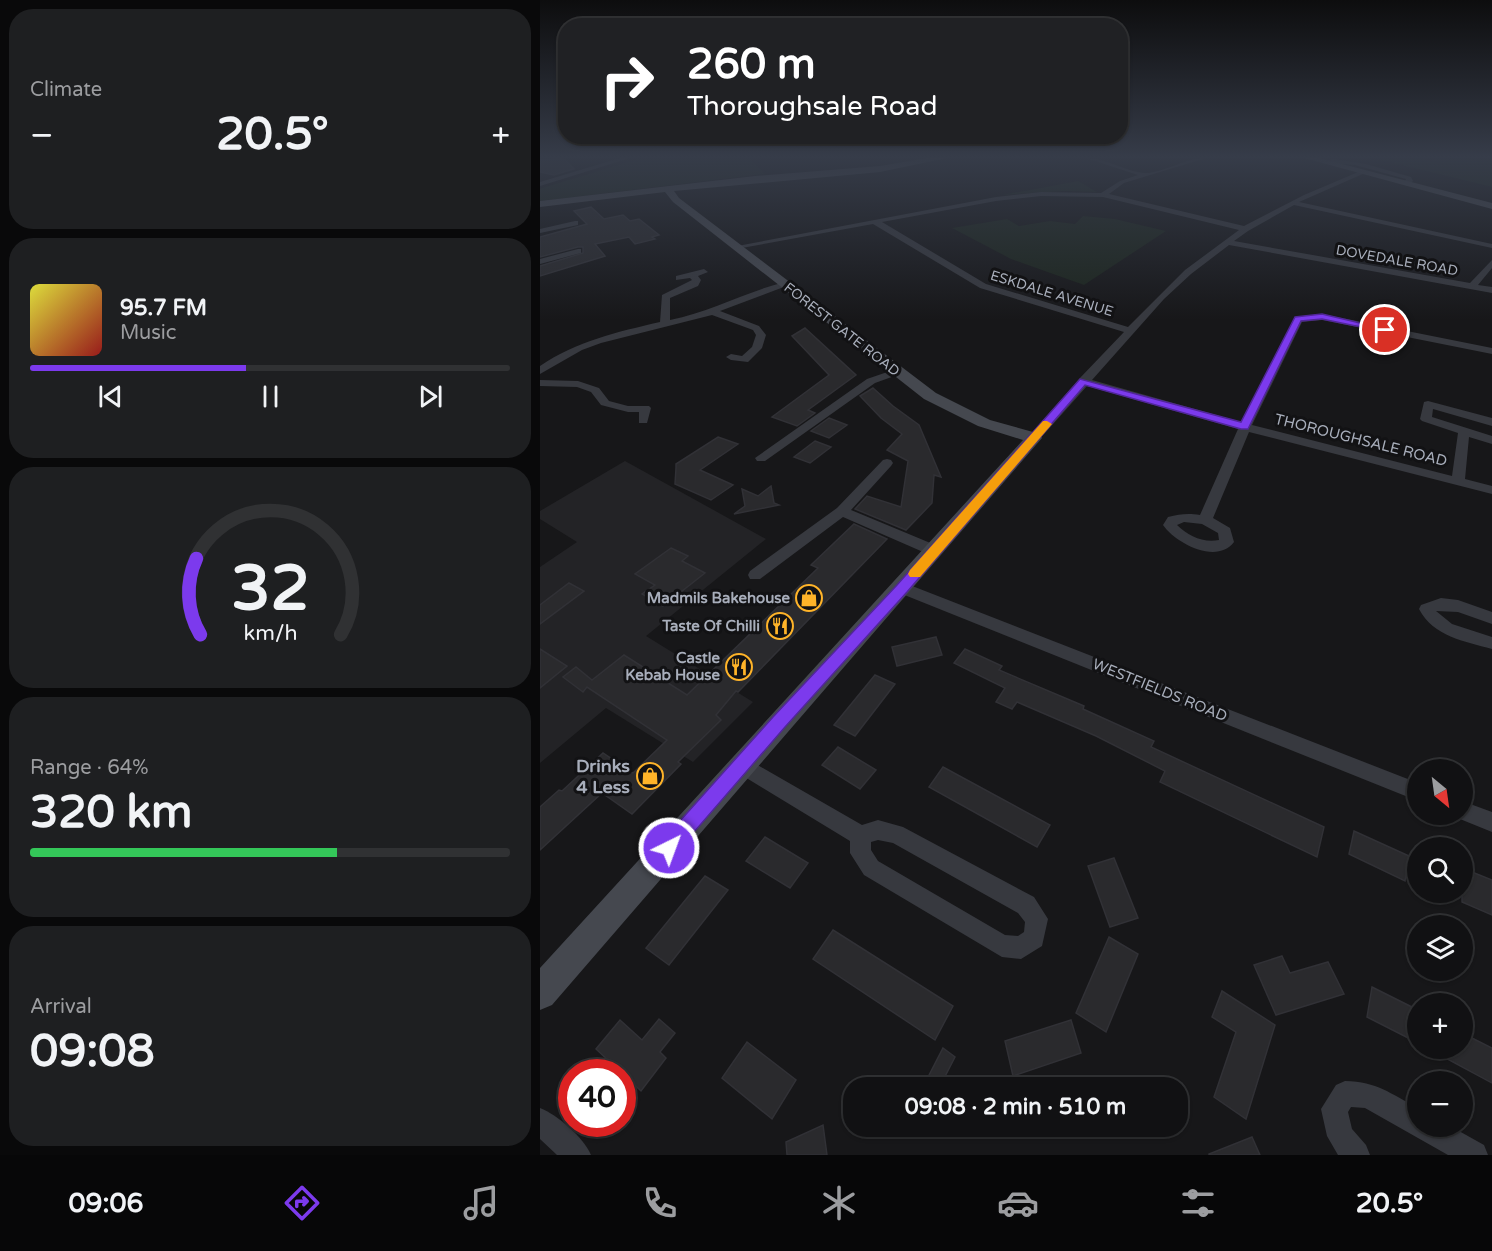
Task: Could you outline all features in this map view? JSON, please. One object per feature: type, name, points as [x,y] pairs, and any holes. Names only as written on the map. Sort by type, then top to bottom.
[{"type":"street","name":"FOREST GATE ROAD","points":[[691,212],[930,396],[984,423],[1034,438]]},
{"type":"street","points":[[736,247],[925,212]]},
{"type":"street","points":[[1174,212],[1245,229]]},
{"type":"street","points":[[540,993],[779,722],[935,551],[1083,381],[1161,297],[1226,242],[1276,212]]},
{"type":"street","points":[[1333,212],[1492,246]]},
{"type":"street","name":"ESKDALE AVENUE","points":[[874,221],[983,286],[1131,331]]},
{"type":"street","points":[[540,231],[575,223]]},
{"type":"street","name":"DOVEDALE ROAD","points":[[1226,242],[1492,290]]},
{"type":"street","points":[[541,261],[578,251]]},
{"type":"street","points":[[1472,286],[1492,263]]},
{"type":"street","points":[[680,278],[704,272]]},
{"type":"street","points":[[665,323],[665,297],[694,284],[697,280],[692,275]]},
{"type":"street","points":[[540,371],[553,361],[587,343],[625,331],[713,312],[749,296],[785,285]]},
{"type":"street","points":[[713,312],[756,328],[761,335],[757,348],[744,360],[732,357]]},
{"type":"street","points":[[1205,520],[1245,427],[1298,319],[1322,317],[1492,351]]},
{"type":"street","points":[[540,360],[553,361]]},
{"type":"street","points":[[760,458],[871,381],[896,372]]},
{"type":"street","name":"THOROUGHSALE ROAD","points":[[1083,381],[1245,427],[1492,490]]},
{"type":"street","points":[[540,383],[578,384],[595,390],[605,404],[628,409],[645,408],[643,421]]},
{"type":"street","points":[[1492,422],[1428,404],[1426,419],[1492,440]]},
{"type":"street","points":[[1458,482],[1464,431]]},
{"type":"street","points":[[755,575],[842,511],[887,463]]},
{"type":"street","points":[[842,511],[935,551]]},
{"type":"street","name":"WESTFIELDS ROAD","points":[[902,588],[1407,788]]},
{"type":"street","points":[[1492,618],[1443,602],[1432,604],[1427,609],[1431,618],[1442,626],[1492,643]]},
{"type":"street","points":[[742,765],[861,836],[878,831],[897,834],[1026,905],[1037,919],[1034,938],[1021,948],[1002,946],[871,868],[860,853],[861,836]]},
{"type":"street","points":[[1473,814],[1492,822]]},
{"type":"street","points":[[1356,1155],[1340,1136],[1334,1109],[1345,1094],[1368,1095],[1407,1117]]},
{"type":"street","points":[[540,1121],[576,1155]]},
{"type":"street","points":[[1443,1137],[1474,1155]]},
{"type":"shaded area","points":[[1083,216],[1115,219],[1166,231],[1084,285],[1011,259],[952,228],[1007,219],[1019,226],[1050,221],[1075,224]]},
{"type":"shaded area","points":[[625,461],[766,539],[646,636],[753,702],[693,762],[606,708],[540,763],[540,567],[577,542],[540,519],[540,511]]},
{"type":"building","points":[[575,212],[596,212],[604,219],[623,215],[630,221],[639,219],[659,235],[652,237],[655,239],[635,244],[629,237],[595,244],[605,256],[540,276],[540,266],[583,253],[583,247],[540,257],[540,237],[587,224]]},
{"type":"building","points":[[805,328],[856,375],[808,410],[815,413],[797,426],[772,417],[829,375],[792,336]]},
{"type":"building","points":[[873,388],[919,425],[941,477],[934,475],[932,503],[906,530],[855,509],[867,496],[901,507],[908,461],[887,450],[902,434],[881,418],[860,396]]},
{"type":"building","points":[[829,418],[847,425],[829,438],[811,431]]},
{"type":"building","points":[[718,437],[738,444],[700,470],[733,485],[711,500],[675,484],[676,464]]},
{"type":"building","points":[[815,441],[831,447],[810,463],[794,457]]},
{"type":"building","points":[[771,486],[774,503],[779,505],[734,514],[745,506],[742,489],[758,496]]},
{"type":"building","points":[[854,524],[887,539],[738,692],[736,691],[716,715],[721,720],[678,762],[681,764],[632,814],[602,793],[540,850],[540,807],[559,790],[562,791],[603,753],[633,773],[667,740],[587,687],[583,692],[563,677],[576,667],[592,680],[624,655],[687,695],[818,568],[811,565]]},
{"type":"building","points":[[671,548],[688,556],[682,561],[705,573],[663,606],[642,594],[655,585],[635,574]]},
{"type":"building","points":[[569,583],[584,591],[540,624],[540,605]]},
{"type":"building","points":[[936,637],[942,655],[897,666],[892,647]]},
{"type":"building","points":[[540,649],[567,666],[540,688]]},
{"type":"building","points":[[965,649],[1002,666],[999,670],[1084,706],[1083,709],[1154,741],[1151,747],[1324,827],[1317,857],[1160,782],[1165,771],[1096,736],[1017,702],[1012,709],[996,702],[1005,688],[954,663]]},
{"type":"building","points":[[875,675],[895,684],[855,736],[834,725]]},
{"type":"building","points":[[838,747],[876,770],[860,789],[822,765]]},
{"type":"building","points":[[943,767],[1050,825],[1037,847],[929,787]]},
{"type":"building","points":[[1354,831],[1407,855],[1405,881],[1349,854]]},
{"type":"building","points":[[765,837],[808,863],[790,888],[746,861]]},
{"type":"building","points":[[1114,858],[1138,918],[1110,927],[1088,866]]},
{"type":"building","points":[[1473,872],[1492,880],[1492,915],[1464,903],[1473,903]]},
{"type":"building","points":[[705,876],[728,890],[669,965],[646,948]]},
{"type":"building","points":[[833,930],[953,1006],[935,1040],[813,959]]},
{"type":"building","points":[[1109,937],[1138,954],[1106,1032],[1076,1013]]},
{"type":"building","points":[[1282,956],[1290,973],[1328,962],[1344,994],[1276,1015],[1254,965]]},
{"type":"building","points":[[1372,987],[1407,1004],[1407,1037],[1367,1017]]},
{"type":"building","points":[[1222,991],[1275,1025],[1246,1119],[1214,1097],[1236,1032],[1212,1017]]},
{"type":"building","points":[[659,1019],[675,1033],[660,1052],[666,1058],[641,1091],[636,1086],[636,1059],[607,1059],[596,1049],[620,1020],[642,1040]]},
{"type":"building","points":[[1071,1020],[1081,1053],[1013,1076],[1005,1041]]},
{"type":"building","points":[[1473,1038],[1492,1048],[1492,1083],[1447,1059],[1473,1059]]},
{"type":"building","points":[[747,1042],[796,1080],[772,1119],[722,1078]]},
{"type":"building","points":[[943,1048],[955,1057],[945,1077],[928,1077]]},
{"type":"building","points":[[823,1125],[827,1155],[787,1155],[786,1142]]},
{"type":"building","points":[[1252,1137],[1260,1155],[1209,1155],[1209,1154]]},
{"type":"slow traffic","points":[[915,574],[1047,424]]},
{"type":"place","name":"Madmils Bakehouse","points":[[809,598]]},
{"type":"place","name":"Taste Of Chilli","points":[[780,626]]},
{"type":"place","name":"Castle Kebab House","points":[[739,667]]},
{"type":"place","name":"Drinks 4 Less","points":[[650,776]]},
{"type":"route","points":[[669,848],[779,722],[902,588],[1083,381],[1245,427],[1298,319],[1322,317],[1385,330]]}]
